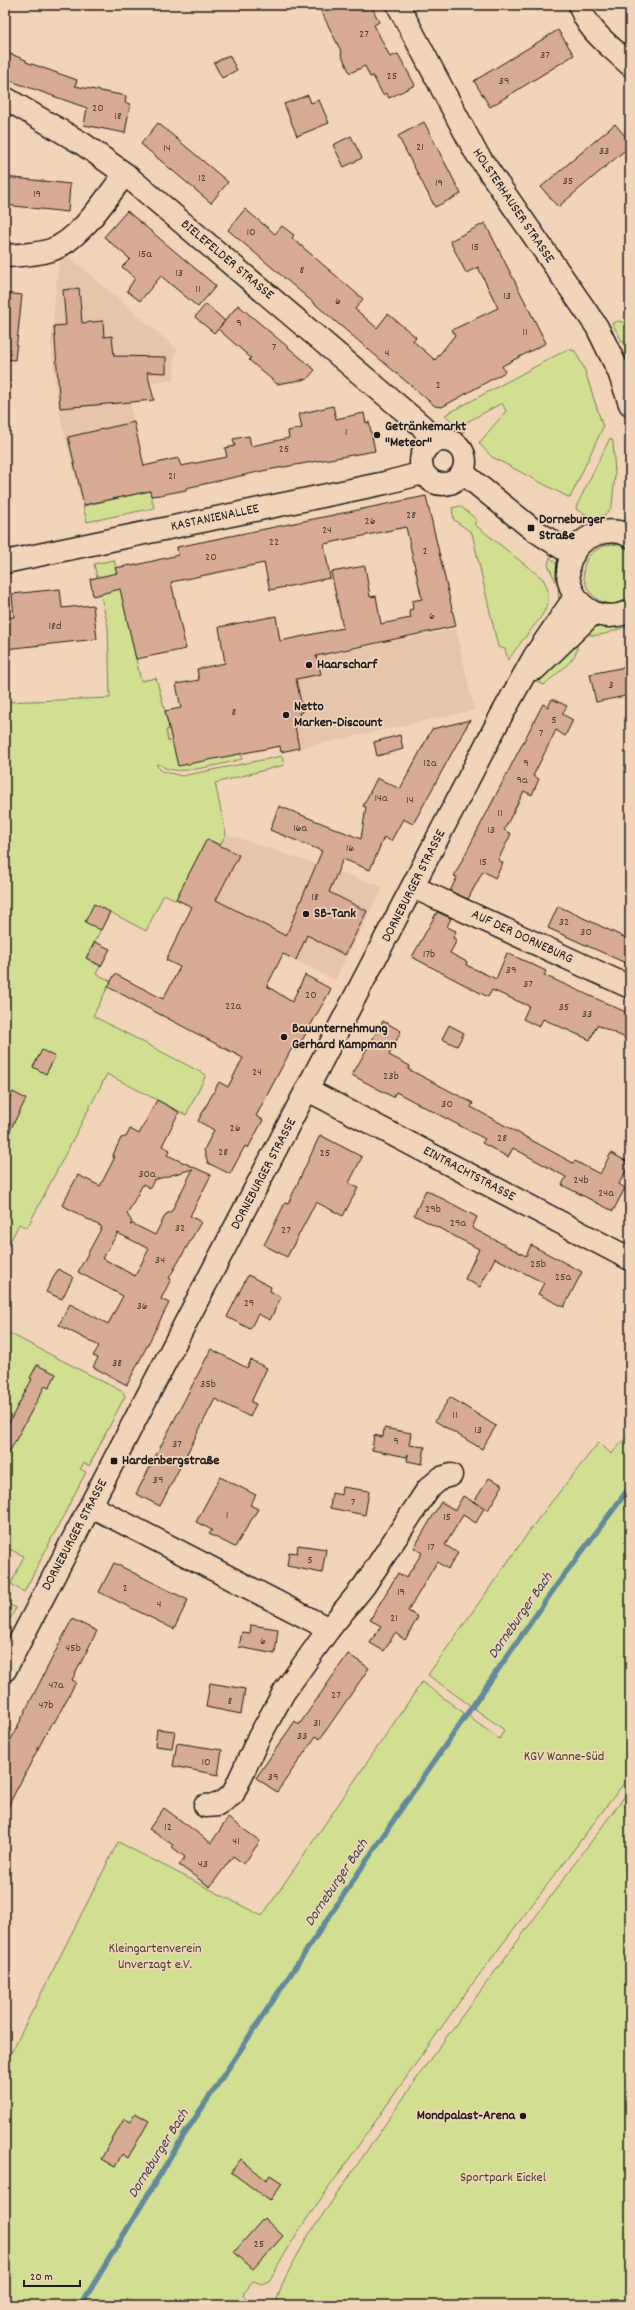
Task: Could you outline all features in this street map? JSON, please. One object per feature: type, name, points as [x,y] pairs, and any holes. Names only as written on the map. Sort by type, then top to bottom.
[{"type":"street","name":"HOLSTERHAUSER STRASSE","points":[[398,5],[475,151],[597,326],[625,370],[630,404]]},
{"type":"street","points":[[580,5],[584,17],[590,25],[630,65]]},
{"type":"street","name":"BIELEFELDER STRASSE","points":[[5,98],[83,144],[126,174],[422,426],[432,443]]},
{"type":"street","points":[[5,256],[38,253],[64,244],[76,234],[126,174]]},
{"type":"street","points":[[439,440],[451,441],[461,449],[466,461],[463,473],[454,482],[442,485],[430,480],[424,473],[422,458],[424,452],[432,443],[439,440]]},
{"type":"street","name":"KASTANIENALLEE","points":[[5,562],[385,483],[424,473]]},
{"type":"street","points":[[463,473],[531,528],[573,555]]},
{"type":"street","points":[[629,533],[598,533],[582,542],[573,555],[568,576],[575,597],[583,606],[593,613],[614,616],[630,611]]},
{"type":"street","name":"DORNEBURGER STRASSE","points":[[5,1670],[308,1090],[500,718],[546,637],[575,597]]},
{"type":"street","name":"DORNEBURGER STRASSE","points":[[524,678],[542,664],[593,613]]},
{"type":"street","name":"AUF DER DORNEBURG","points":[[413,887],[630,987]]},
{"type":"street","name":"EINTRACHTSTRASSE","points":[[308,1090],[630,1259]]},
{"type":"street","points":[[205,1806],[218,1805],[232,1794],[258,1739],[284,1692],[329,1629],[364,1586],[428,1489],[441,1478],[451,1475]]},
{"type":"street","points":[[91,1506],[329,1629]]},
{"type":"shaded area","points":[[67,255],[178,350],[174,355],[174,380],[125,384],[150,491],[83,506],[62,424],[56,392],[51,343],[58,266],[60,261]]},
{"type":"shaded area","points":[[456,629],[474,710],[281,752],[280,746],[178,766],[173,741],[168,741],[166,730],[169,729],[165,711],[181,708],[176,684]]},
{"type":"shaded area","points":[[226,834],[383,887],[335,980],[176,900],[207,839],[220,845]]},
{"type":"green space","points":[[619,321],[630,325],[630,347],[622,341],[612,323]]},
{"type":"green space","points":[[568,349],[575,351],[584,368],[603,427],[570,498],[492,457],[479,443],[506,411],[502,403],[465,423],[464,432],[445,415]]},
{"type":"green space","points":[[610,438],[613,441],[615,474],[612,505],[606,514],[602,516],[587,515],[577,510],[576,507]]},
{"type":"green space","points":[[150,491],[154,508],[87,522],[83,506]]},
{"type":"green space","points":[[460,506],[477,520],[474,524],[543,579],[547,587],[548,601],[543,614],[508,660],[505,649],[498,647],[472,533],[454,520],[452,508]]},
{"type":"green space","points":[[612,544],[620,545],[630,551],[630,597],[617,604],[604,603],[594,596],[586,586],[583,574],[586,561],[595,551]]},
{"type":"green space","points":[[550,557],[560,568],[564,596],[559,602],[558,586],[548,565]]},
{"type":"green space","points":[[114,560],[141,681],[156,678],[170,729],[166,730],[168,741],[241,754],[242,759],[199,769],[186,770],[175,770],[166,768],[160,764],[156,765],[162,771],[182,776],[282,756],[284,765],[215,783],[226,834],[220,845],[207,839],[176,900],[164,894],[146,931],[110,912],[86,958],[100,966],[96,974],[111,981],[93,1016],[206,1075],[186,1115],[107,1074],[27,1228],[19,1224],[5,1252],[5,702],[110,698],[108,627],[94,564]]},
{"type":"green space","points":[[630,620],[630,626],[601,635],[590,635],[584,633],[589,625]]},
{"type":"green space","points":[[576,642],[576,653],[567,665],[544,685],[538,683]]},
{"type":"green space","points":[[5,1331],[123,1392],[125,1396],[89,1466],[84,1463],[80,1469],[86,1472],[24,1592],[11,1584],[24,1556],[5,1547]]},
{"type":"green space","points":[[630,1434],[630,1775],[467,1991],[299,2230],[269,2281],[261,2284],[254,2281],[243,2294],[249,2302],[249,2305],[137,2305],[127,2298],[123,2305],[5,2305],[5,2065],[118,1842],[262,1916],[422,1682],[499,1739],[504,1731],[503,1729],[428,1675],[538,1519],[599,1442],[611,1454]]},
{"type":"green space","points":[[5,1602],[16,1608],[5,1629]]},
{"type":"green space","name":"Sportpark Eickel","points":[[630,1789],[630,2305],[277,2305],[277,2299],[285,2278],[308,2236],[431,2058]]},
{"type":"building","points":[[318,5],[371,5],[379,22],[374,25],[390,57],[398,54],[415,85],[389,98],[386,93],[383,95],[373,76],[370,77],[365,66],[350,73],[341,54],[342,53]]},
{"type":"building","points":[[558,30],[574,55],[490,107],[474,81]]},
{"type":"building","points":[[5,52],[26,60],[26,62],[77,80],[75,86],[126,96],[125,103],[130,104],[125,133],[84,125],[87,108],[5,79]]},
{"type":"building","points":[[229,55],[237,70],[222,78],[214,63]]},
{"type":"building","points":[[308,95],[311,103],[319,100],[329,123],[297,136],[284,104]]},
{"type":"building","points":[[424,122],[461,194],[435,207],[398,136]]},
{"type":"building","points":[[158,123],[228,182],[211,203],[141,144]]},
{"type":"building","points":[[615,124],[630,142],[630,146],[558,207],[541,187]]},
{"type":"building","points":[[351,136],[362,158],[344,167],[333,145]]},
{"type":"building","points":[[5,177],[70,184],[68,212],[5,205]]},
{"type":"building","points":[[245,209],[275,234],[282,226],[294,235],[292,238],[363,299],[355,309],[377,328],[388,314],[416,337],[413,341],[435,360],[455,335],[452,330],[498,308],[478,267],[466,273],[450,241],[485,223],[546,343],[502,366],[505,372],[442,407],[435,406],[228,230]]},
{"type":"building","points":[[127,211],[216,286],[198,307],[161,276],[140,301],[127,291],[135,278],[122,267],[130,259],[104,237]]},
{"type":"building","points":[[79,288],[82,323],[103,321],[104,337],[112,336],[114,356],[166,357],[166,373],[147,372],[154,400],[60,408],[54,326],[66,325],[63,290]]},
{"type":"building","points":[[5,293],[22,295],[15,360],[5,359]]},
{"type":"building","points":[[206,304],[225,321],[238,305],[315,370],[307,379],[277,384],[249,360],[251,358],[218,329],[214,333],[195,317]]},
{"type":"building","points":[[333,406],[336,419],[364,413],[366,423],[369,422],[375,451],[267,470],[160,495],[151,496],[150,491],[84,505],[68,437],[134,422],[144,466],[178,458],[181,466],[227,457],[225,448],[235,446],[233,439],[249,436],[251,446],[289,438],[288,431],[302,428],[299,414]]},
{"type":"building","points":[[426,496],[456,626],[316,656],[321,674],[296,679],[303,712],[299,713],[301,725],[295,726],[299,748],[281,752],[280,746],[178,766],[165,711],[181,708],[176,684],[199,680],[197,669],[225,663],[219,627],[276,616],[280,641],[343,628],[331,572],[365,566],[370,597],[376,596],[381,624],[411,618],[409,610],[413,609],[412,601],[422,599],[406,527],[324,544],[330,578],[270,590],[264,563],[171,582],[186,649],[136,659],[120,589],[93,596],[90,579],[117,573],[115,568],[132,566],[178,555],[177,547]]},
{"type":"building","points":[[60,589],[62,608],[93,605],[97,639],[5,649],[5,618],[14,617],[12,594]]},
{"type":"building","points":[[630,666],[630,695],[596,702],[590,674]]},
{"type":"building","points":[[552,699],[567,706],[562,714],[573,720],[565,736],[556,730],[533,776],[539,779],[532,795],[524,791],[504,830],[511,834],[498,860],[503,863],[495,878],[483,871],[468,899],[450,891],[457,877],[454,876],[543,704],[548,707]]},
{"type":"building","points":[[470,720],[413,824],[403,819],[391,841],[384,837],[370,870],[343,859],[329,892],[367,911],[345,955],[307,935],[296,960],[283,954],[267,986],[292,1002],[305,975],[331,989],[296,1051],[292,1048],[256,1116],[263,1120],[248,1148],[245,1146],[230,1174],[208,1163],[204,1150],[214,1130],[198,1121],[219,1082],[228,1087],[243,1058],[108,987],[115,974],[163,999],[180,967],[166,960],[192,907],[176,899],[207,839],[239,855],[216,900],[286,936],[322,851],[270,830],[279,806],[361,839],[366,807],[363,806],[377,778],[400,789],[432,729]]},
{"type":"building","points":[[400,735],[403,749],[377,756],[374,742]]},
{"type":"building","points":[[94,904],[110,912],[101,930],[85,922]]},
{"type":"building","points":[[558,906],[630,940],[630,965],[548,928]]},
{"type":"building","points":[[437,912],[451,918],[447,927],[456,931],[453,938],[457,940],[450,953],[467,962],[466,965],[496,979],[507,953],[527,962],[546,971],[544,975],[630,1014],[630,1040],[597,1025],[590,1040],[543,1019],[539,1027],[523,1019],[529,1006],[492,990],[488,997],[412,957]]},
{"type":"building","points":[[95,942],[110,949],[101,966],[86,958]]},
{"type":"building","points":[[383,1021],[401,1031],[389,1055],[410,1066],[408,1069],[473,1103],[471,1107],[573,1163],[575,1161],[600,1174],[611,1153],[630,1163],[619,1184],[625,1188],[613,1211],[562,1185],[566,1177],[513,1148],[508,1157],[482,1143],[485,1139],[396,1092],[393,1097],[352,1075]]},
{"type":"building","points":[[449,1025],[464,1033],[457,1046],[442,1039]]},
{"type":"building","points":[[42,1050],[55,1057],[46,1074],[33,1067]]},
{"type":"building","points":[[13,1092],[26,1099],[5,1140],[5,1106]]},
{"type":"building","points":[[157,1100],[179,1112],[162,1146],[170,1150],[167,1155],[211,1175],[190,1216],[201,1222],[169,1278],[171,1279],[161,1299],[169,1303],[127,1385],[93,1367],[98,1358],[93,1356],[99,1346],[59,1325],[70,1304],[108,1324],[123,1296],[78,1272],[102,1227],[62,1205],[78,1175],[100,1186],[114,1159],[113,1155],[121,1138],[126,1137],[130,1129],[139,1134]],"holes":[[[193,1169],[171,1212],[166,1214],[155,1235],[133,1224],[130,1225],[132,1222],[127,1214],[143,1184],[150,1188],[154,1180]],[[118,1233],[149,1249],[135,1276],[102,1258]]]},
{"type":"building","points":[[320,1135],[362,1157],[349,1183],[358,1188],[343,1216],[316,1202],[287,1257],[264,1245],[285,1203],[288,1204]]},
{"type":"building","points":[[426,1190],[477,1217],[472,1228],[526,1256],[531,1245],[582,1272],[564,1307],[538,1294],[544,1283],[495,1258],[480,1287],[465,1279],[479,1249],[414,1215]]},
{"type":"building","points":[[58,1269],[73,1277],[62,1299],[46,1292]]},
{"type":"building","points":[[248,1275],[271,1287],[270,1291],[281,1297],[270,1320],[258,1314],[250,1329],[227,1317]]},
{"type":"building","points":[[211,1349],[247,1368],[251,1360],[267,1368],[251,1402],[256,1404],[250,1417],[215,1399],[160,1506],[136,1494]]},
{"type":"building","points":[[37,1365],[56,1374],[49,1388],[45,1386],[5,1460],[5,1430],[32,1379],[30,1378]]},
{"type":"building","points":[[450,1397],[496,1426],[482,1449],[435,1421]]},
{"type":"building","points":[[384,1428],[411,1433],[409,1445],[425,1447],[422,1464],[407,1461],[408,1454],[407,1457],[372,1450],[374,1435],[383,1437]]},
{"type":"building","points":[[220,1477],[256,1495],[250,1505],[258,1509],[235,1547],[209,1534],[212,1530],[196,1522]]},
{"type":"building","points":[[489,1478],[503,1485],[488,1510],[474,1502]]},
{"type":"building","points":[[342,1487],[369,1491],[365,1515],[330,1508],[332,1493],[341,1495]]},
{"type":"building","points":[[463,1496],[484,1508],[476,1523],[463,1515],[445,1545],[458,1553],[448,1569],[437,1562],[408,1611],[418,1617],[405,1640],[395,1633],[384,1651],[370,1643],[381,1626],[370,1620],[398,1573],[406,1578],[422,1553],[414,1548],[441,1502],[455,1510]]},
{"type":"building","points":[[298,1545],[326,1549],[322,1573],[287,1566],[289,1552],[297,1553]]},
{"type":"building","points":[[114,1563],[188,1600],[174,1629],[99,1592]]},
{"type":"building","points":[[72,1619],[97,1631],[72,1680],[76,1682],[54,1723],[52,1722],[5,1812],[5,1751]]},
{"type":"building","points":[[251,1625],[278,1629],[275,1654],[239,1647],[242,1632],[250,1633]]},
{"type":"building","points":[[348,1654],[369,1668],[320,1739],[316,1736],[277,1792],[256,1778],[295,1721],[299,1725]]},
{"type":"building","points":[[210,1683],[245,1689],[241,1714],[206,1707]]},
{"type":"building","points":[[157,1729],[175,1731],[172,1748],[155,1746]]},
{"type":"building","points":[[177,1743],[222,1750],[218,1775],[173,1766]]},
{"type":"building","points":[[164,1808],[211,1843],[228,1818],[260,1841],[244,1864],[233,1856],[210,1887],[179,1865],[185,1857],[172,1847],[173,1845],[149,1829]]},
{"type":"building","points":[[135,2113],[149,2121],[128,2158],[122,2154],[115,2167],[101,2159],[124,2119],[130,2122]]},
{"type":"building","points":[[241,2159],[266,2180],[270,2175],[282,2183],[270,2201],[231,2172]]},
{"type":"building","points":[[264,2218],[283,2236],[253,2269],[234,2252]]},
{"type":"waterway","name":"Dorneburger Bach","points":[[81,2305],[184,2135],[401,1809],[554,1589],[630,1487]]},
{"type":"place","name":"Getränkemarkt \"Meteor\"","points":[[377,435]]},
{"type":"place","name":"Dorneburger Straße","points":[[531,528]]},
{"type":"place","name":"Haarscharf","points":[[309,665]]},
{"type":"place","name":"Netto Marken-Discount","points":[[286,715]]},
{"type":"place","name":"SB-Tank","points":[[306,914]]},
{"type":"place","name":"Bauunternehmung Gerhard Kampmann","points":[[284,1037]]},
{"type":"place","name":"Hardenbergstraße","points":[[114,1461]]},
{"type":"place","name":"Mondpalast-Arena","points":[[523,2116]]},
{"type":"park label","name":"KGV Wanne-Süd","points":[[564,1757]]},
{"type":"park label","name":"Kleingartenverein Unverzagt e.V.","points":[[155,1958]]}]
